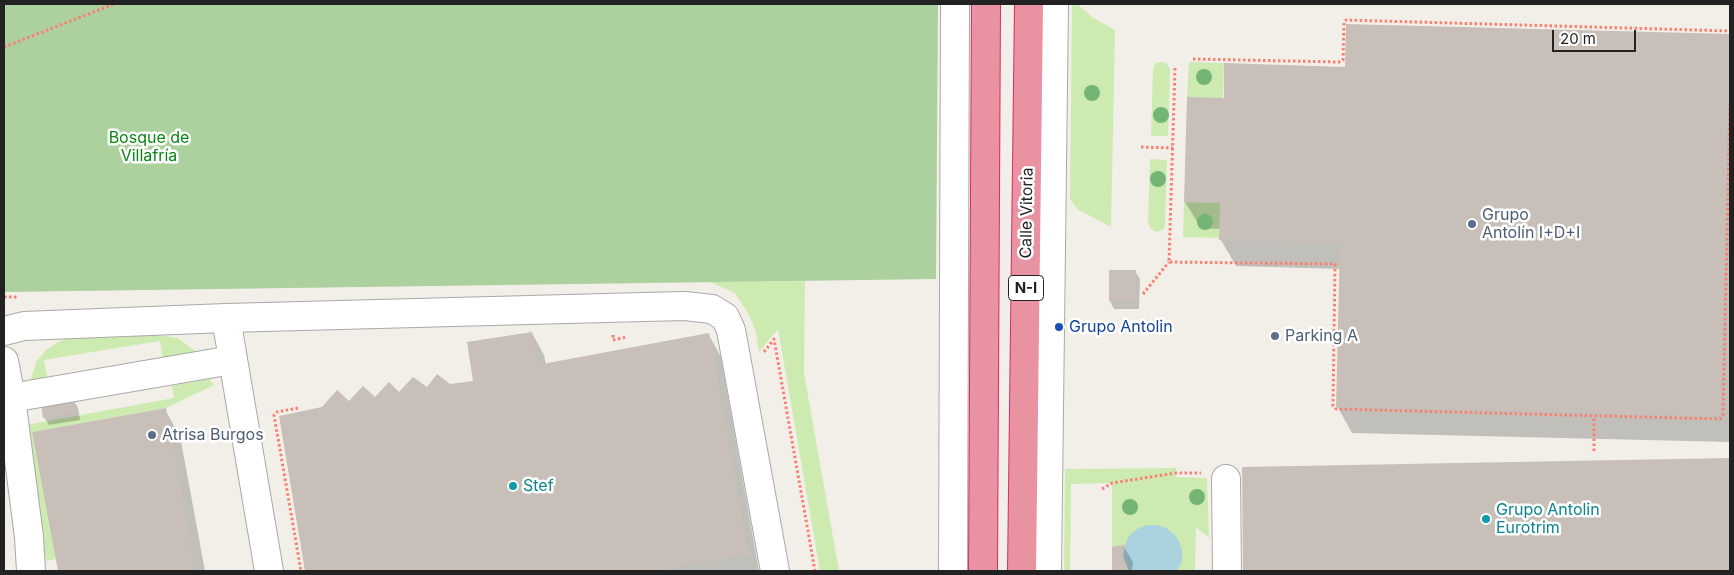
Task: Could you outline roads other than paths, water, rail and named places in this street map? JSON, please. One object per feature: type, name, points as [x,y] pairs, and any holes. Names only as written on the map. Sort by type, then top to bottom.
[{"type":"highway","name":"N-I","points":[[983,571],[986,4]]},
{"type":"highway","name":"Calle Vitoria","points":[[1022,571],[1029,4]]},
{"type":"street","points":[[953,571],[955,4]]},
{"type":"street","points":[[1048,571],[1054,4]]},
{"type":"street","points":[[4,331],[24,326],[226,318],[643,306],[685,306],[712,309],[725,317],[732,330],[776,571]]},
{"type":"street","points":[[226,318],[269,571]]},
{"type":"street","points":[[11,398],[232,360]]},
{"type":"street","points":[[4,362],[11,398],[29,537],[31,571]]},
{"type":"street","points":[[1226,478],[1227,571]]},
{"type":"water","points":[[1146,525],[1157,525],[1166,528],[1174,534],[1180,543],[1182,552],[1182,561],[1177,571],[1129,571],[1123,556],[1125,545],[1129,536],[1137,529]]},
{"type":"place","name":"Grupo Antolín I+D+I","points":[[1472,224]]},
{"type":"place","name":"Grupo Antolin","points":[[1059,327]]},
{"type":"place","name":"Parking A","points":[[1275,336]]},
{"type":"place","name":"Atrisa Burgos","points":[[152,435]]},
{"type":"place","name":"Stef","points":[[513,486]]},
{"type":"place","name":"Grupo Antolin Eurotrim","points":[[1486,519]]},
{"type":"park label","name":"Bosque de Villafría","points":[[149,147]]}]
